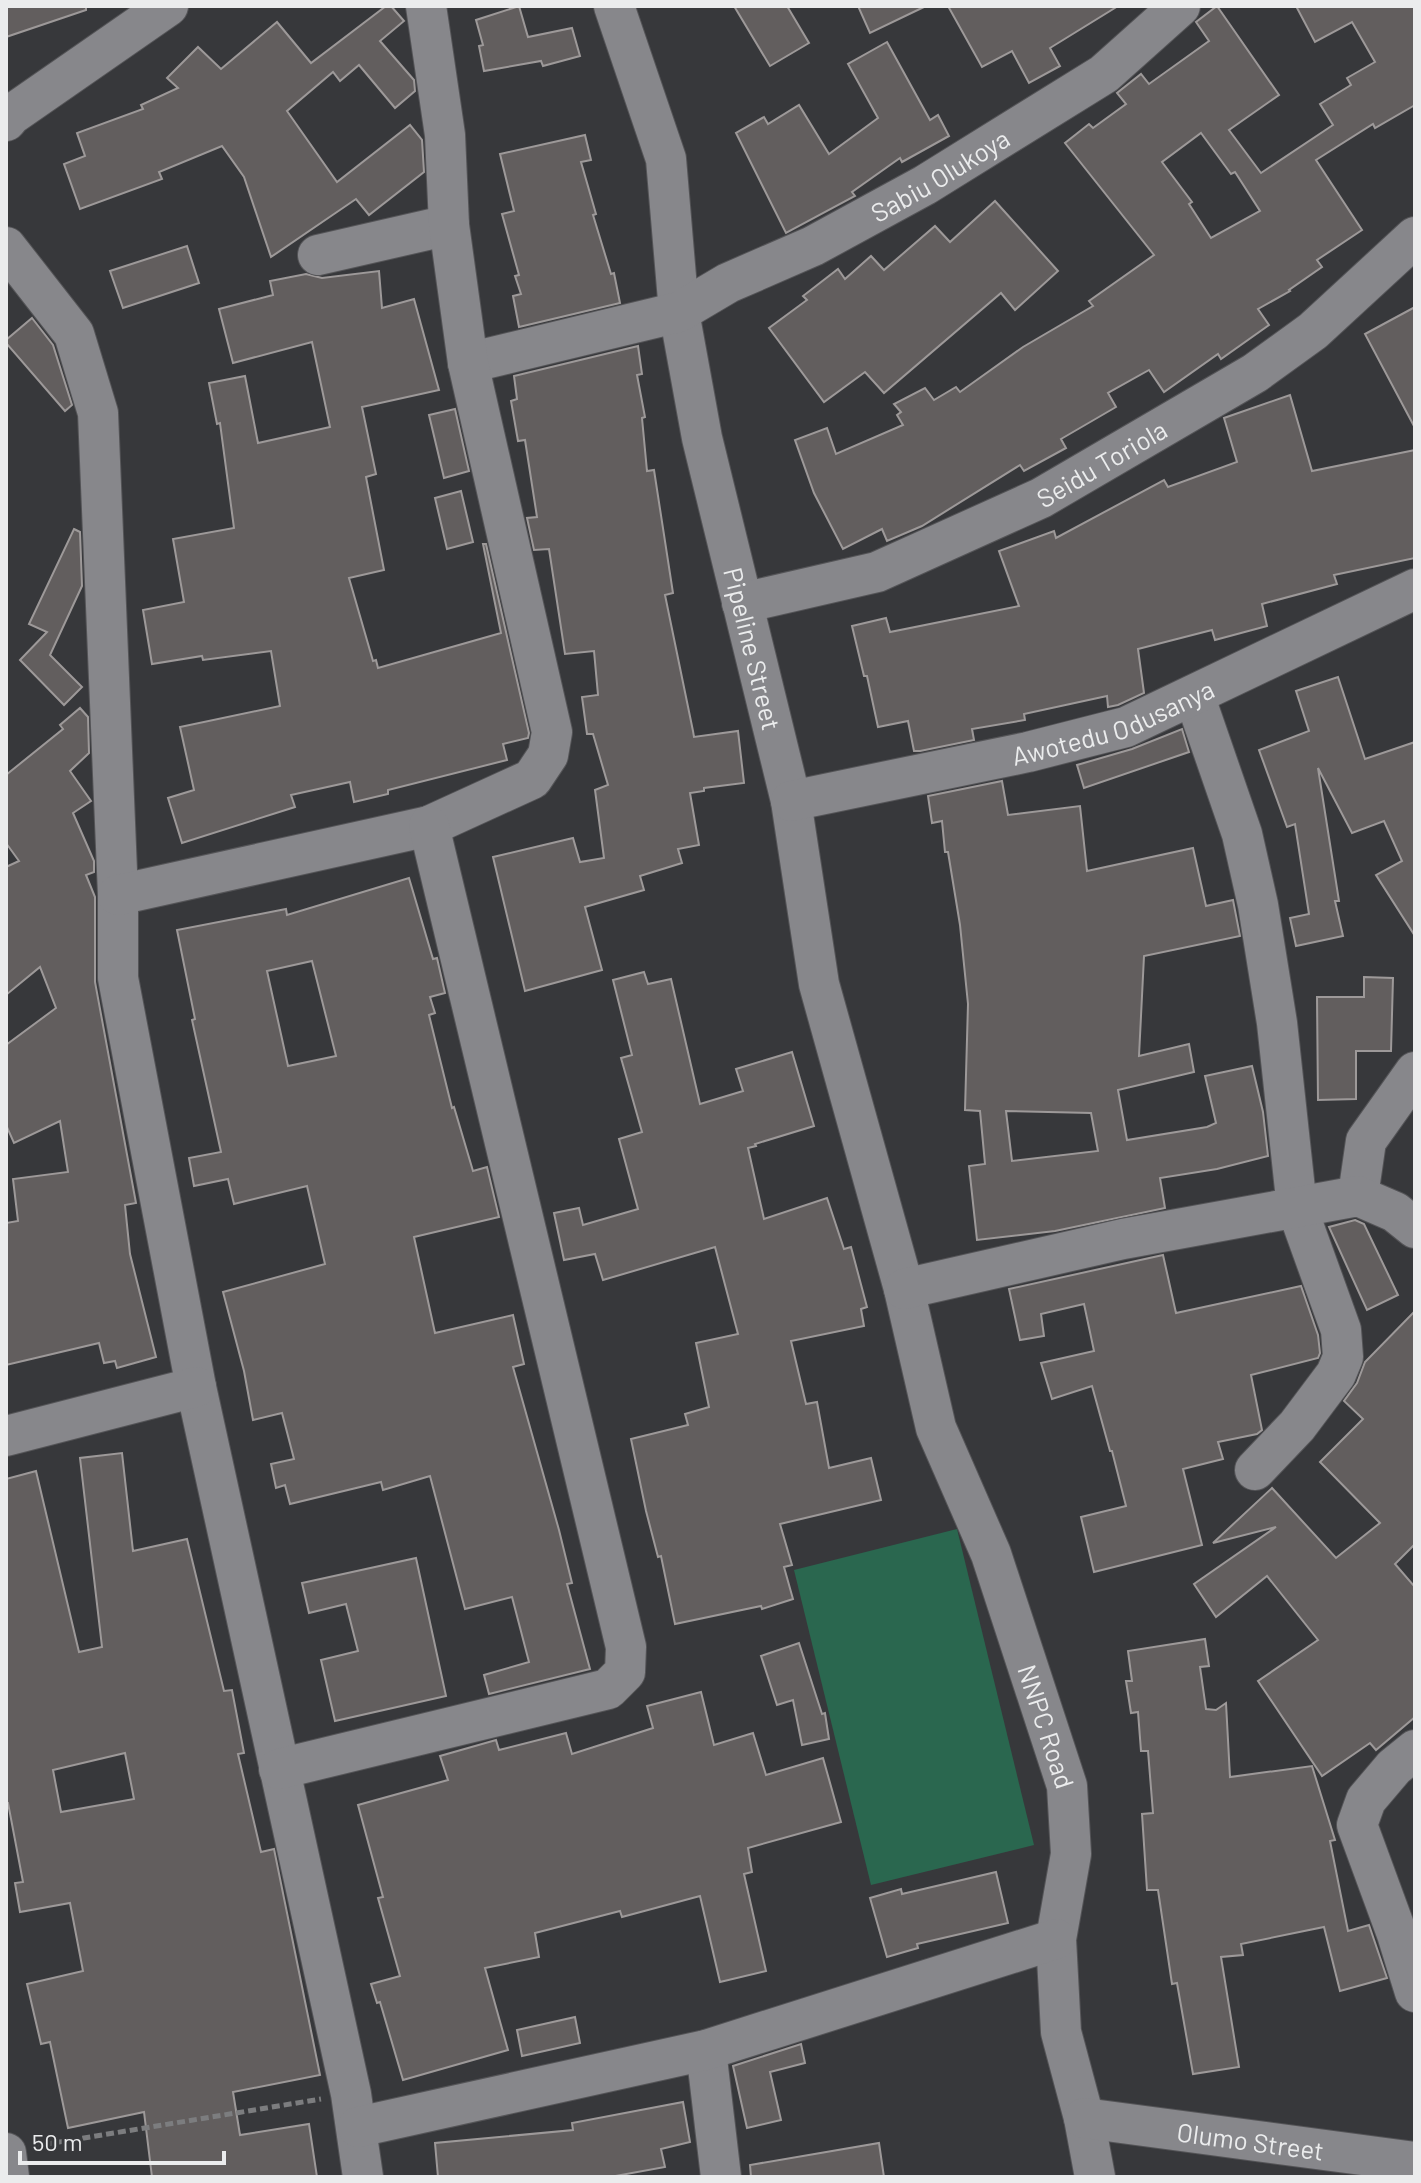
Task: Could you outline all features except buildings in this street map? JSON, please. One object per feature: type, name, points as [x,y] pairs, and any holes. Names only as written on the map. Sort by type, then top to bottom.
[{"type":"street","points":[[118,895],[429,826],[532,779],[548,755],[552,732],[468,363],[449,225],[445,135],[426,6]]},
{"type":"street","name":"Sabiu Olukoya","points":[[468,363],[679,312],[728,283],[813,246],[925,185],[1104,74],[1180,6]]},
{"type":"street","name":"Pipeline Street","points":[[622,9],[666,159],[679,312],[702,438],[791,801],[819,984],[904,1289]]},
{"type":"street","points":[[6,121],[153,11]]},
{"type":"street","points":[[318,255],[449,225]]},
{"type":"street","name":"Seidu Toriola","points":[[742,603],[877,572],[1041,498],[1255,373],[1313,331],[1415,237]]},
{"type":"street","points":[[6,247],[74,334],[98,413],[118,895],[118,978],[196,1387],[354,2110],[363,2177]]},
{"type":"street","name":"Awotedu Odusanya","points":[[791,801],[1028,752],[1126,727],[1415,589]]},
{"type":"street","points":[[1194,695],[1242,834],[1258,905],[1277,1023],[1297,1208],[1341,1330],[1343,1357],[1336,1374],[1319,1398],[1255,1470]]},
{"type":"street","points":[[279,1769],[608,1689],[625,1672],[626,1647],[429,826]]},
{"type":"street","points":[[1358,1196],[1366,1141],[1415,1072]]},
{"type":"street","points":[[904,1289],[1123,1239],[1358,1196],[1395,1212],[1415,1228]]},
{"type":"street","name":"NNPC Road","points":[[904,1289],[936,1428],[991,1554],[1067,1786],[1071,1854],[1056,1939],[1061,2032],[1084,2118],[1095,2177]]},
{"type":"street","points":[[6,1436],[196,1387]]},
{"type":"street","points":[[1415,1750],[1394,1767],[1366,1800],[1357,1825],[1415,1992]]},
{"type":"street","points":[[354,2110],[706,2050],[1056,1939]]},
{"type":"street","points":[[706,2050],[721,2177]]},
{"type":"street","name":"Olumo Street","points":[[1084,2118],[1415,2162]]},
{"type":"path","points":[[12,2159],[354,2110]]},
{"type":"green space","points":[[957,1529],[1034,1845],[871,1885],[794,1570]]}]
